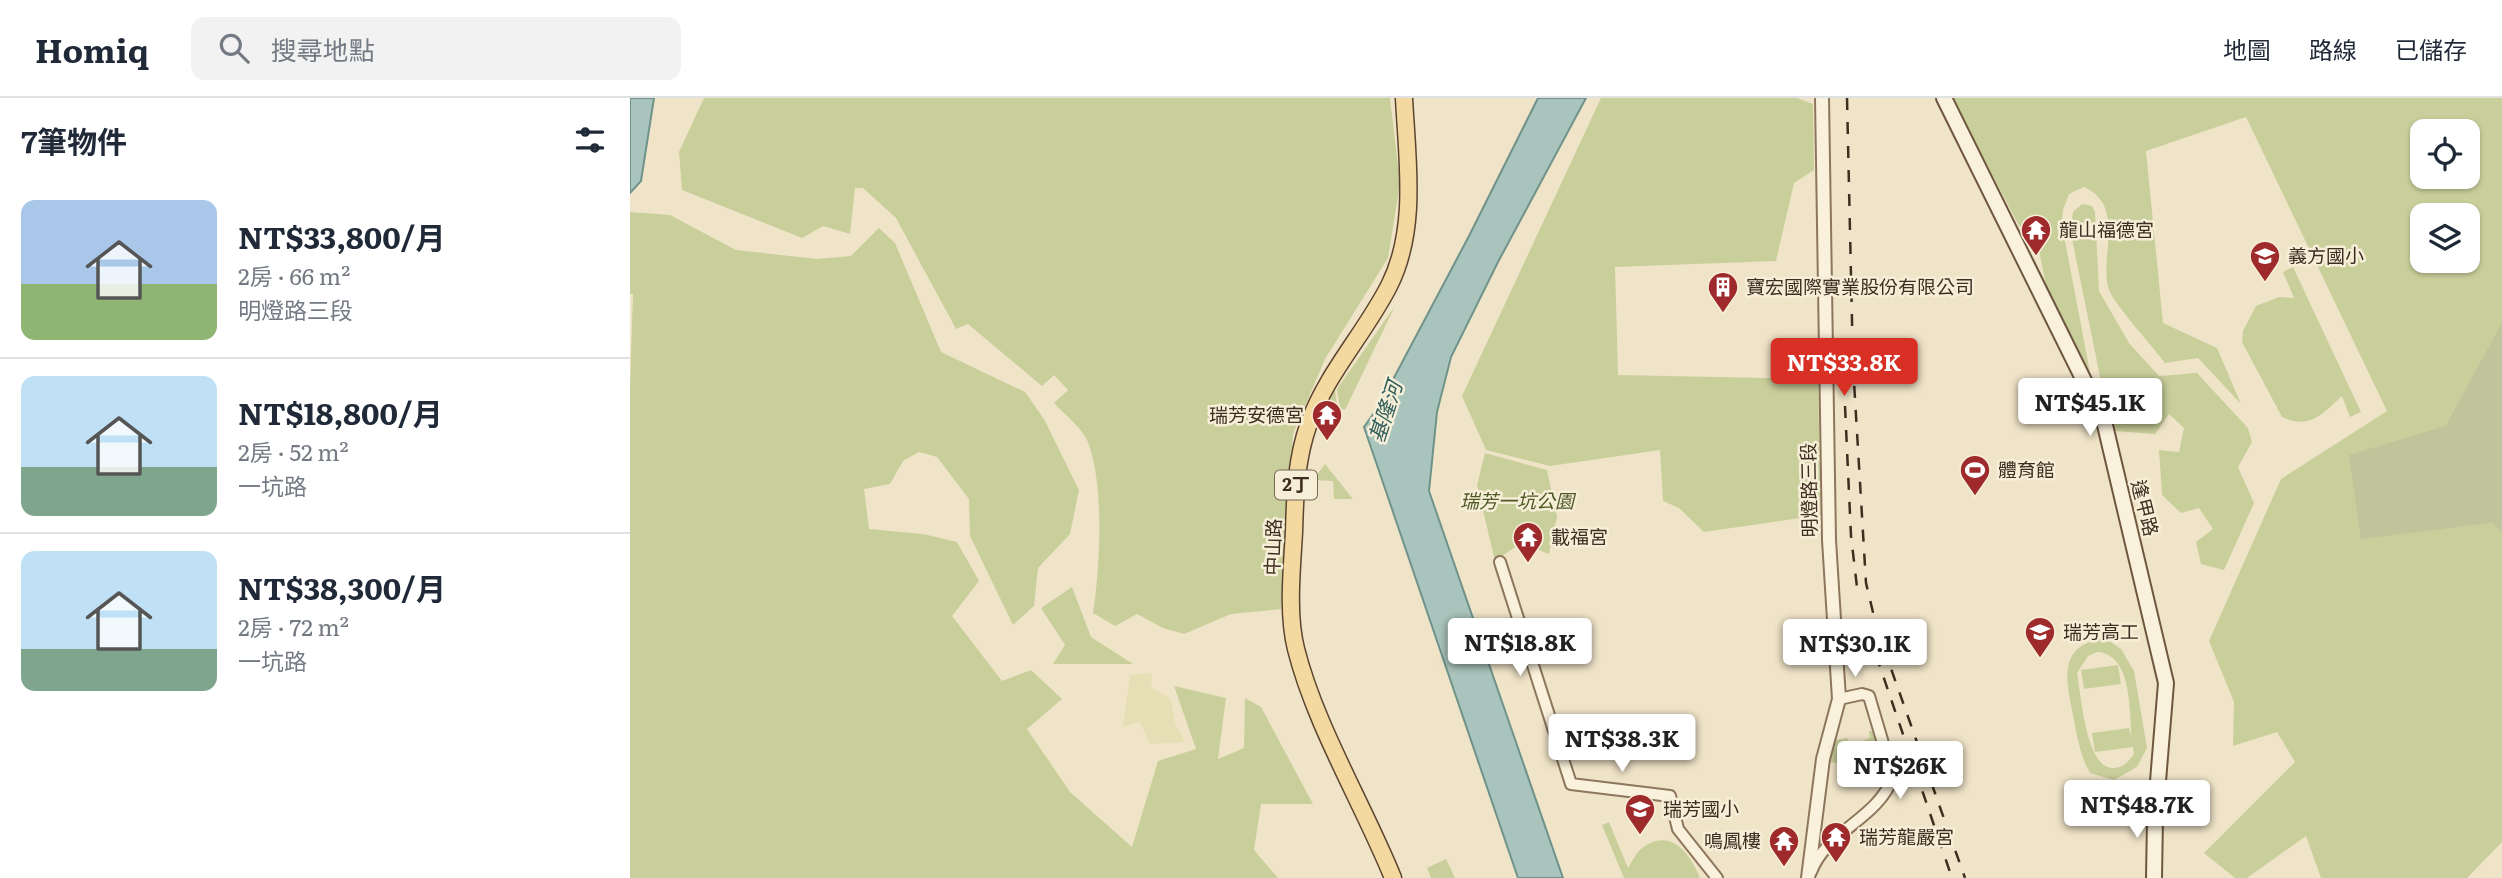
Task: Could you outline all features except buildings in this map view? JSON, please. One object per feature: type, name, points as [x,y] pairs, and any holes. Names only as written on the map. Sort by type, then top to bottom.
[{"type":"main road","name":"中山路","points":[[1393,878],[1310,693],[1296,647],[1293,555],[1296,478],[1300,451],[1310,421],[1325,387],[1379,305],[1394,274],[1408,210],[1404,98]]},
{"type":"main road","name":"逢甲路","points":[[1944,98],[2104,421],[2165,683],[2155,818],[2154,878]]},
{"type":"street","name":"明燈路三段","points":[[1809,878],[1824,758],[1839,699],[1829,540],[1822,98]]},
{"type":"street","points":[[1500,562],[1571,784],[1670,796],[1678,829],[1717,878]]},
{"type":"street","points":[[1809,878],[1820,853],[1880,803],[1893,777],[1869,696],[1862,694],[1839,699]]},
{"type":"shaded area","points":[[1152,673],[1151,687],[1171,699],[1175,723],[1185,742],[1150,744],[1140,722],[1123,727],[1130,675]]},
{"type":"green space","points":[[704,98],[1390,98],[1400,183],[1388,258],[1325,359],[1293,434],[1281,609],[1231,614],[1184,634],[1163,628],[1137,614],[1115,626],[1093,613],[1099,550],[1097,479],[1087,440],[1077,425],[1054,403],[1068,390],[1054,375],[1042,386],[968,324],[956,329],[896,218],[863,188],[855,188],[850,234],[823,226],[802,238],[682,190],[679,152]]},
{"type":"green space","points":[[1601,98],[1797,98],[1813,104],[1814,170],[1794,183],[1776,261],[1615,267],[1618,375],[1818,379],[1821,515],[1704,532],[1679,508],[1663,501],[1660,450],[1550,466],[1486,450],[1462,396]]},
{"type":"green space","points":[[1952,98],[2502,98],[2502,322],[2445,426],[2361,538],[2492,523],[2502,533],[2502,842],[2467,878],[2321,878],[2306,836],[2247,878],[2235,878],[2204,853],[2295,762],[2277,732],[2233,746],[2234,702],[2209,641],[2281,479],[2387,411],[2246,117],[2146,151],[2163,323],[2217,348],[2241,404],[2198,358],[2165,363],[2112,297],[2107,277],[2108,220],[2105,207],[2097,196],[2084,187],[2069,194],[2063,210],[2062,225],[2093,388],[2047,290],[2038,246],[2018,224]]},
{"type":"green space","points":[[2082,204],[2092,206],[2095,212],[2099,291],[2129,343],[2159,376],[2197,373],[2248,428],[2252,442],[2238,467],[2254,503],[2224,570],[2201,564],[2196,542],[2213,529],[2199,508],[2181,513],[2162,495],[2159,450],[2179,452],[2184,428],[2169,414],[2155,434],[2115,431],[2107,411],[2070,229],[2073,212]]},
{"type":"green space","points":[[630,212],[670,215],[736,250],[817,259],[851,256],[879,228],[895,243],[941,352],[1025,392],[1044,419],[1079,490],[1070,534],[1038,568],[1034,606],[1013,625],[970,536],[969,499],[937,457],[919,452],[903,461],[890,484],[864,489],[869,529],[923,534],[957,542],[979,581],[952,616],[1002,681],[1031,670],[1062,699],[1027,729],[1070,792],[1132,847],[1158,761],[1196,749],[1174,686],[1226,698],[1218,759],[1244,748],[1245,698],[1261,707],[1313,804],[1261,804],[1254,850],[1278,878],[630,878],[630,389],[633,294],[630,294]]},
{"type":"green space","points":[[2293,267],[2361,412],[2350,417],[2342,396],[2322,414],[2308,421],[2292,421],[2282,417],[2242,342],[2243,331],[2256,306],[2279,297],[2294,298],[2283,272]]},
{"type":"green space","points":[[1395,306],[1345,410],[1340,408],[1337,389]]},
{"type":"green space","points":[[2502,322],[2502,533],[2492,523],[2361,539],[2349,455],[2445,426]]},
{"type":"green space","points":[[1335,390],[1339,419],[1333,428],[1329,425],[1325,430],[1317,423],[1326,401]]},
{"type":"green space","name":"瑞芳一坑公園","points":[[1485,453],[1547,470],[1557,517],[1549,554],[1521,543],[1495,561],[1477,485]]},
{"type":"green space","points":[[1325,464],[1353,499],[1334,499],[1333,481],[1313,480]]},
{"type":"green space","points":[[1072,587],[1091,637],[1133,664],[1053,664],[1065,645],[1041,608]]},
{"type":"green space","points":[[2105,638],[2121,649],[2134,671],[2147,748],[2137,767],[2114,780],[2090,773],[2079,745],[2070,702],[2068,666],[2079,648]],"holes":[[[2097,652],[2109,655],[2117,663],[2127,687],[2132,740],[2129,728],[2092,733],[2095,752],[2133,747],[2134,754],[2125,764],[2112,768],[2103,765],[2096,756],[2091,743],[2077,673],[2088,656]]]},
{"type":"green space","points":[[2118,665],[2121,684],[2084,689],[2081,670]]},
{"type":"green space","points":[[1869,731],[1872,731],[1882,760],[1852,764],[1828,762],[1835,740],[1847,738],[1852,745],[1870,738]]},
{"type":"green space","points":[[1609,822],[1628,868],[1641,849],[1661,840],[1670,841],[1685,852],[1700,878],[1624,878],[1602,825]]},
{"type":"green space","points":[[1446,859],[1455,878],[1431,878],[1427,868]]},
{"type":"water","points":[[630,98],[654,98],[641,181],[630,193]]},
{"type":"water","name":"基隆河","points":[[1538,98],[1586,98],[1498,262],[1451,357],[1437,412],[1429,491],[1563,878],[1518,878],[1364,427],[1379,406],[1469,236]]},
{"type":"railway","points":[[1847,98],[1853,365],[1866,583],[1877,629],[1965,878]]},
{"type":"railway","points":[[1845,406],[1851,536],[1857,587]]},
{"type":"railway","points":[[1876,655],[1952,878]]},
{"type":"place","name":"龍山福德宮","points":[[2036,257]]},
{"type":"place","name":"義方國小","points":[[2265,283]]},
{"type":"place","name":"寶宏國際實業股份有限公司","points":[[1723,314]]},
{"type":"place","name":"瑞芳安德宮","points":[[1327,442]]},
{"type":"place","name":"體育館","points":[[1975,497]]},
{"type":"place","name":"載福宮","points":[[1528,564]]},
{"type":"place","name":"瑞芳高工","points":[[2040,659]]},
{"type":"place","name":"瑞芳國小","points":[[1640,836]]},
{"type":"place","name":"瑞芳龍嚴宮","points":[[1836,864]]},
{"type":"place","name":"鳴鳳樓","points":[[1784,868]]}]
